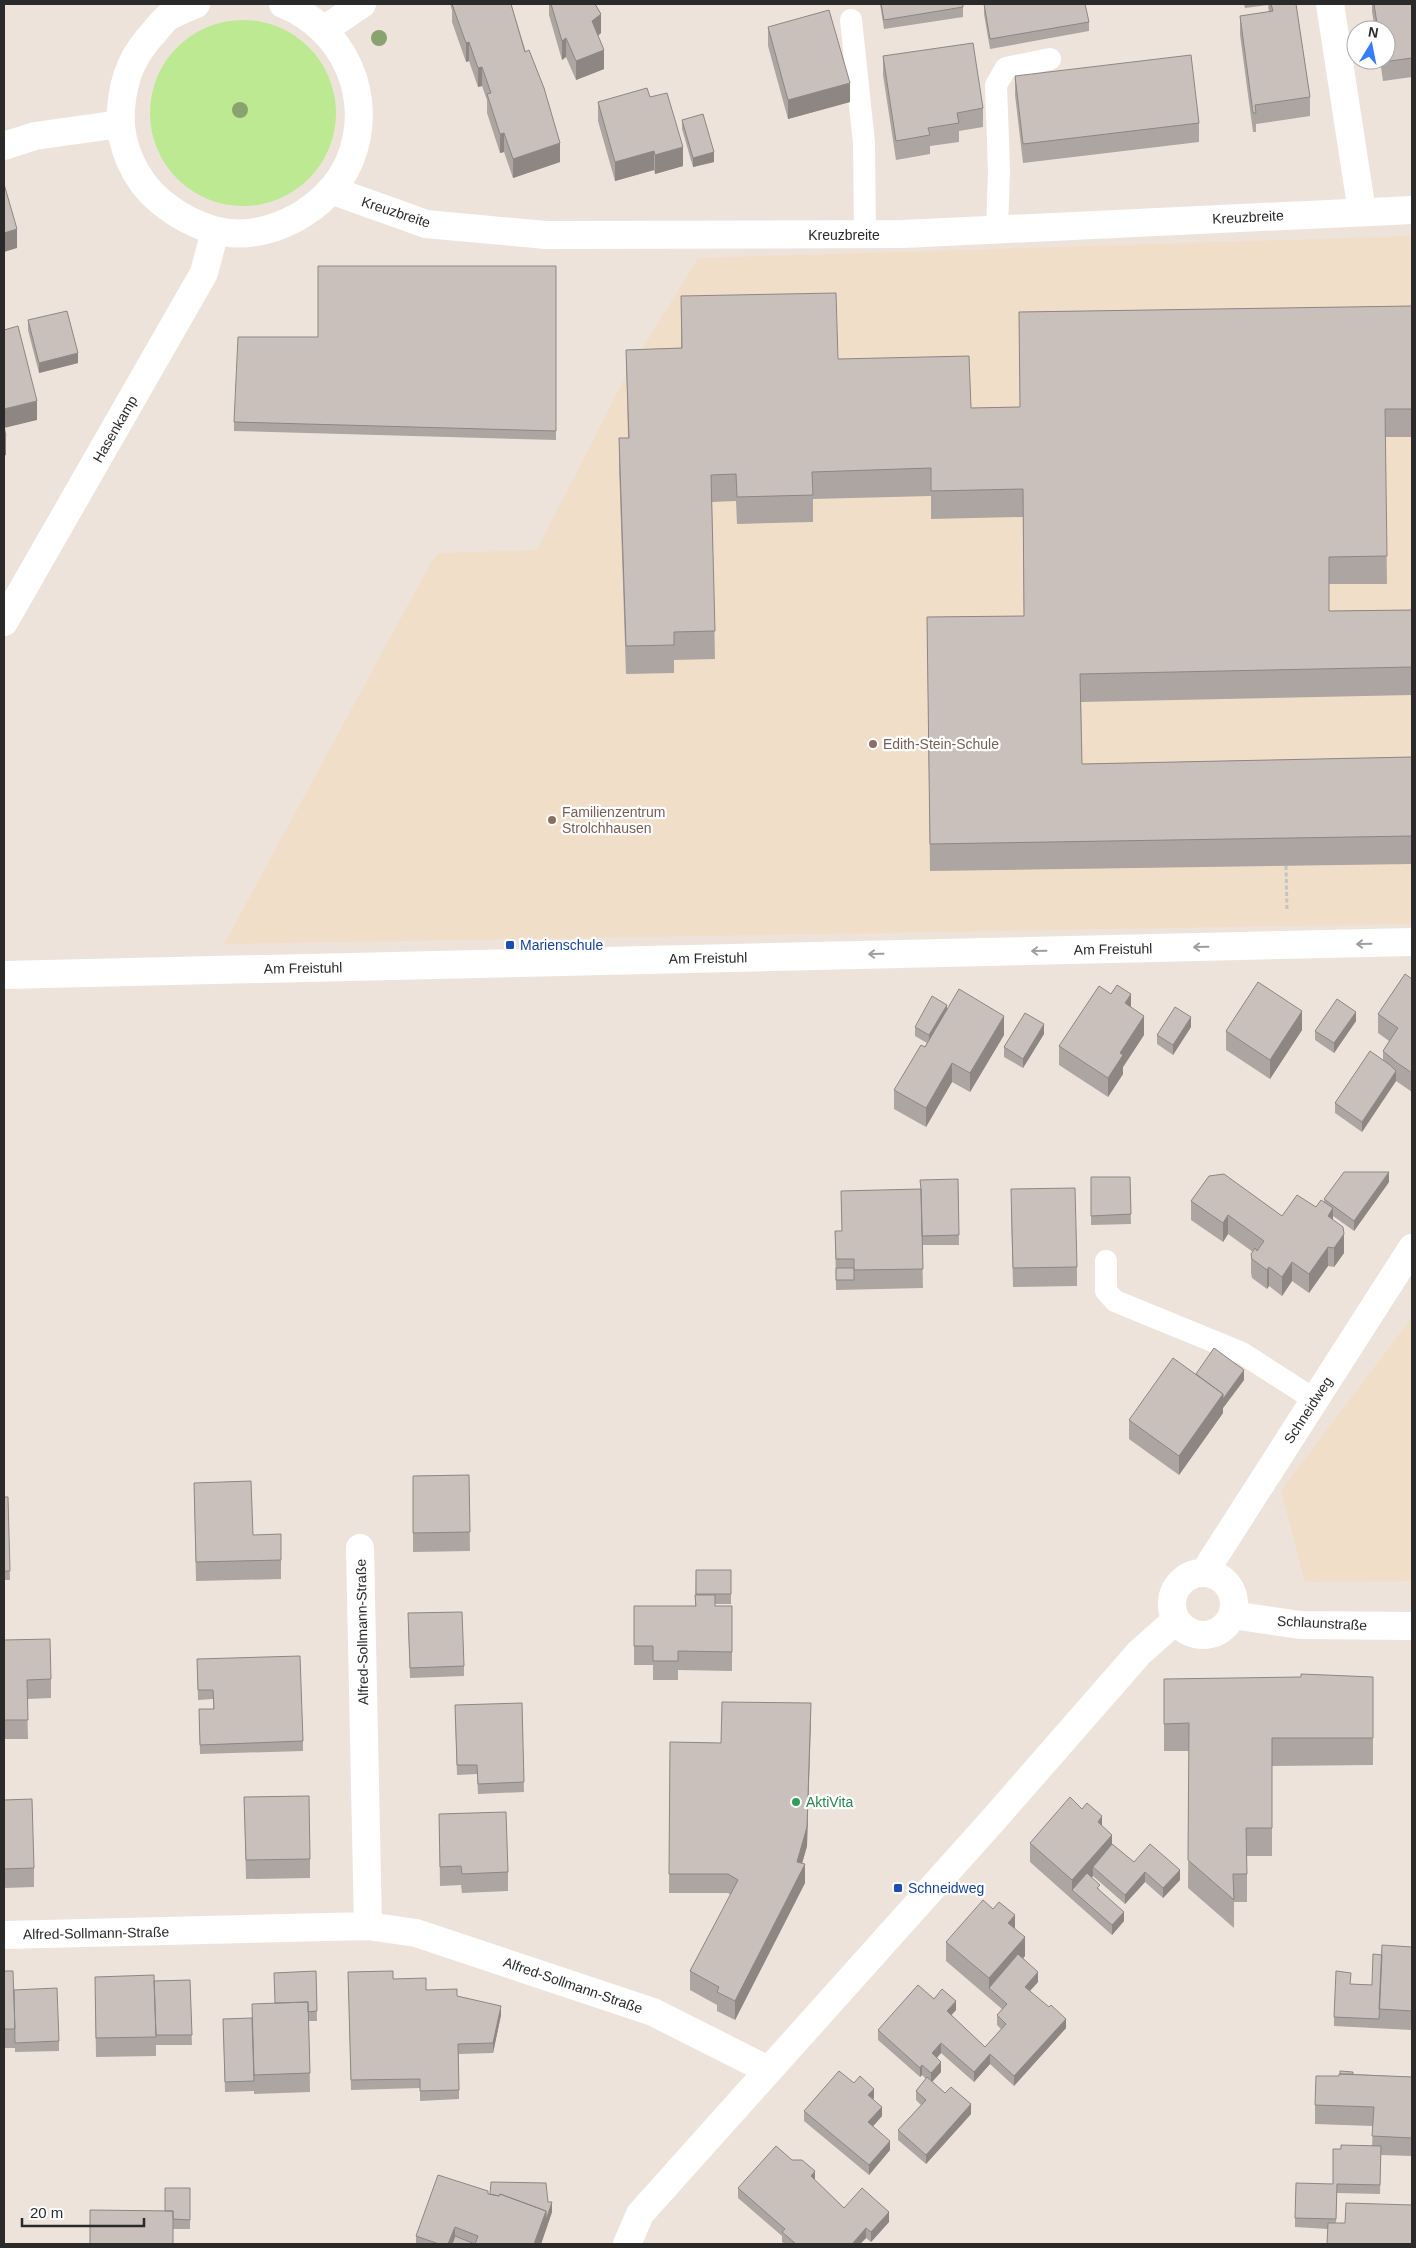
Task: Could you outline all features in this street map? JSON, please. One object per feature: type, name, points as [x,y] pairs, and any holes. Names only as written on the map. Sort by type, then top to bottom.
[{"type":"street","points":[[196,4],[168,17],[140,47],[124,84],[120,124],[129,161],[150,193],[179,217],[215,231],[247,233],[279,227],[308,212],[332,190],[350,160],[359,126],[357,91],[346,58],[324,29],[299,10],[284,4]]},
{"type":"street","points":[[324,29],[362,4]]},
{"type":"street","points":[[1330,4],[1362,212]]},
{"type":"street","points":[[4,146],[35,136],[120,124]]},
{"type":"street","name":"Kreuzbreite","points":[[332,190],[426,224],[546,235],[865,234],[1412,210]]},
{"type":"street","name":"Hasenkamp","points":[[4,622],[204,273],[215,231]]},
{"type":"street","name":"Am Freistuhl","points":[[4,975],[1412,942]]},
{"type":"street","name":"Schneidweg","points":[[1208,1573],[1209,1565],[1412,1248]]},
{"type":"street","name":"Alfred-Sollmann-Straße","points":[[360,1548],[368,1926]]},
{"type":"street","points":[[1208,1573],[1224,1580],[1233,1597],[1232,1615],[1222,1629],[1206,1635],[1189,1632],[1176,1620],[1171,1604],[1176,1586],[1190,1574],[1208,1573]]},
{"type":"street","name":"Schlaunstraße","points":[[1232,1615],[1300,1625],[1412,1626]]},
{"type":"street","points":[[627,2244],[640,2214],[994,1819],[1139,1653],[1176,1620]]},
{"type":"street","name":"Alfred-Sollmann-Straße","points":[[4,1935],[368,1926],[416,1933],[653,2012],[768,2070]]},
{"type":"lane","points":[[851,20],[864,143],[865,234]]},
{"type":"lane","points":[[997,229],[999,171],[996,85],[1006,68],[1050,59]]},
{"type":"lane","points":[[1106,1261],[1106,1291],[1115,1301],[1242,1353],[1315,1400]]},
{"type":"path","points":[[1286,866],[1288,945]]},
{"type":"shaded area","name":"Edith-Stein-Schule","points":[[1412,236],[1412,924],[224,944],[430,564],[439,553],[537,550],[626,375],[698,258]]},
{"type":"shaded area","points":[[1412,1317],[1412,1581],[1305,1582],[1281,1491]]},
{"type":"green space","points":[[243,20],[261,22],[278,27],[295,36],[309,47],[320,61],[329,78],[334,95],[336,113],[334,131],[329,148],[320,165],[309,179],[295,190],[278,199],[261,204],[243,206],[225,204],[208,199],[191,190],[177,179],[166,165],[157,148],[152,131],[150,113],[152,95],[157,78],[166,61],[177,47],[191,36],[208,27],[225,22]]},
{"type":"building","points":[[452,4],[511,4],[525,52],[529,50],[544,88],[560,143],[513,159],[504,133],[500,134],[487,94],[491,93],[482,67],[478,68],[469,42],[466,43]]},
{"type":"building","points":[[551,4],[595,4],[601,14],[592,21],[604,50],[576,61],[566,38],[562,41]]},
{"type":"building","points":[[881,4],[963,4],[963,7],[884,20]]},
{"type":"building","points":[[984,4],[1085,4],[1089,22],[990,39]]},
{"type":"building","points":[[1271,4],[1296,4],[1310,97],[1255,105],[1256,113],[1253,113],[1240,16],[1273,11]]},
{"type":"building","points":[[1374,4],[1412,4],[1412,58],[1396,60],[1396,20],[1376,20]]},
{"type":"building","points":[[829,10],[850,83],[788,100],[768,27]]},
{"type":"building","points":[[973,43],[983,108],[957,113],[959,123],[928,128],[930,135],[896,141],[883,56]]},
{"type":"building","points":[[1191,55],[1199,123],[1023,144],[1015,76]]},
{"type":"building","points":[[647,88],[650,97],[667,93],[683,147],[655,155],[654,151],[615,162],[598,102]]},
{"type":"building","points":[[703,114],[714,152],[693,158],[682,120]]},
{"type":"building","points":[[4,184],[17,229],[4,233]]},
{"type":"building","points":[[318,266],[556,266],[556,431],[234,422],[238,337],[318,337]]},
{"type":"building","points":[[836,293],[838,359],[969,356],[971,408],[1020,407],[1019,312],[1412,306],[1412,409],[1385,409],[1387,556],[1329,557],[1329,611],[1412,610],[1412,667],[1080,674],[1082,764],[1412,757],[1412,836],[930,844],[927,617],[1024,616],[1023,489],[931,491],[931,468],[812,472],[813,495],[737,497],[736,474],[711,475],[715,631],[674,632],[674,645],[626,646],[619,438],[629,438],[626,350],[682,348],[681,296]]},
{"type":"building","points":[[67,311],[78,353],[39,363],[28,320]]},
{"type":"building","points":[[18,326],[37,401],[4,409],[4,330]]},
{"type":"building","points":[[1405,974],[1412,979],[1412,1073],[1383,1051],[1398,1028],[1378,1014]]},
{"type":"building","points":[[1258,982],[1302,1011],[1270,1060],[1226,1031]]},
{"type":"building","points":[[1117,985],[1131,994],[1125,1003],[1144,1016],[1120,1053],[1123,1055],[1108,1078],[1059,1046],[1099,986],[1111,994]]},
{"type":"building","points":[[959,989],[1004,1016],[970,1073],[952,1063],[926,1108],[894,1090],[921,1045],[925,1047]]},
{"type":"building","points":[[932,996],[947,1005],[929,1035],[915,1027]]},
{"type":"building","points":[[1337,999],[1356,1012],[1334,1043],[1315,1031]]},
{"type":"building","points":[[1175,1007],[1191,1017],[1173,1045],[1157,1035]]},
{"type":"building","points":[[1025,1013],[1044,1024],[1023,1059],[1004,1047]]},
{"type":"building","points":[[1370,1051],[1396,1071],[1362,1122],[1335,1103]]},
{"type":"building","points":[[1344,1172],[1389,1172],[1354,1221],[1324,1199]]},
{"type":"building","points":[[1224,1174],[1282,1216],[1297,1195],[1316,1207],[1321,1200],[1333,1208],[1328,1216],[1343,1227],[1344,1234],[1334,1248],[1328,1247],[1309,1274],[1292,1262],[1282,1277],[1269,1267],[1267,1270],[1252,1259],[1251,1254],[1255,1248],[1257,1251],[1264,1241],[1228,1215],[1223,1223],[1191,1201],[1209,1176]]},
{"type":"building","points":[[1091,1177],[1130,1177],[1131,1214],[1091,1216]]},
{"type":"building","points":[[958,1179],[959,1235],[922,1236],[920,1180]]},
{"type":"building","points":[[1075,1188],[1077,1267],[1013,1268],[1011,1189]]},
{"type":"building","points":[[921,1189],[923,1269],[854,1270],[854,1259],[836,1259],[835,1231],[842,1231],[841,1191]]},
{"type":"building","points":[[836,1268],[854,1268],[854,1280],[836,1280]]},
{"type":"building","points":[[1214,1348],[1244,1370],[1223,1399],[1223,1394],[1196,1374]]},
{"type":"building","points":[[1173,1358],[1223,1394],[1179,1456],[1129,1420]]},
{"type":"building","points":[[469,1475],[470,1532],[413,1533],[413,1476]]},
{"type":"building","points":[[251,1481],[253,1535],[281,1534],[281,1560],[196,1562],[194,1483]]},
{"type":"building","points":[[4,1497],[8,1497],[10,1571],[4,1571]]},
{"type":"building","points":[[696,1570],[731,1570],[731,1594],[696,1594]]},
{"type":"building","points":[[695,1595],[715,1595],[715,1606],[732,1606],[732,1652],[678,1651],[678,1661],[653,1661],[653,1646],[634,1646],[634,1606],[696,1606]]},
{"type":"building","points":[[462,1612],[464,1666],[410,1668],[408,1613]]},
{"type":"building","points":[[50,1639],[51,1679],[27,1680],[28,1720],[4,1720],[4,1640]]},
{"type":"building","points":[[300,1656],[303,1741],[200,1745],[199,1709],[214,1709],[213,1690],[198,1690],[197,1659]]},
{"type":"building","points":[[1301,1674],[1373,1677],[1373,1738],[1272,1738],[1272,1828],[1246,1828],[1247,1874],[1233,1874],[1234,1900],[1188,1860],[1189,1723],[1164,1724],[1164,1679],[1301,1677]]},
{"type":"building","points":[[722,1702],[811,1703],[807,1827],[797,1862],[805,1864],[735,2001],[717,1992],[719,1987],[690,1971],[738,1880],[728,1874],[669,1874],[670,1742],[721,1743]]},
{"type":"building","points":[[522,1703],[524,1782],[478,1784],[477,1765],[457,1765],[455,1705]]},
{"type":"building","points":[[309,1796],[310,1859],[246,1860],[244,1797]]},
{"type":"building","points":[[1070,1797],[1082,1809],[1087,1803],[1102,1816],[1098,1822],[1112,1835],[1072,1880],[1030,1843]]},
{"type":"building","points":[[32,1799],[34,1868],[4,1869],[4,1800]]},
{"type":"building","points":[[506,1812],[508,1872],[462,1874],[461,1866],[440,1867],[439,1814]]},
{"type":"building","points":[[1112,1844],[1134,1862],[1150,1844],[1180,1870],[1163,1888],[1145,1872],[1125,1895],[1093,1867]]},
{"type":"building","points":[[1087,1873],[1100,1885],[1097,1888],[1124,1912],[1112,1925],[1072,1890]]},
{"type":"building","points":[[983,1900],[993,1909],[999,1902],[1015,1915],[1008,1923],[1025,1937],[989,1978],[946,1942]]},
{"type":"building","points":[[1382,1945],[1412,1947],[1412,2011],[1379,2009]]},
{"type":"building","points":[[1018,1954],[1038,1972],[1025,1987],[1049,2007],[1051,2005],[1066,2019],[1014,2076],[990,2054],[974,2072],[941,2043],[932,2053],[941,2062],[931,2073],[922,2065],[920,2068],[878,2030],[918,1985],[934,1999],[942,1989],[956,2001],[947,2011],[985,2047],[1006,2024],[997,2015],[1007,2004],[989,1988]]},
{"type":"building","points":[[1373,1954],[1382,1955],[1379,2019],[1334,2017],[1336,1971],[1351,1973],[1350,1984],[1372,1985]]},
{"type":"building","points":[[4,1971],[13,1971],[15,2029],[4,2029]]},
{"type":"building","points":[[316,1971],[317,2011],[308,2012],[308,2002],[275,2003],[274,1973]]},
{"type":"building","points":[[393,1971],[393,1979],[426,1978],[426,1990],[457,1989],[457,1996],[501,2006],[493,2043],[458,2044],[459,2090],[420,2091],[420,2079],[351,2080],[348,1972]]},
{"type":"building","points":[[154,1975],[156,2037],[96,2038],[95,1977]]},
{"type":"building","points":[[190,1980],[192,2035],[156,2035],[154,1981]]},
{"type":"building","points":[[57,1988],[59,2041],[15,2043],[14,1990]]},
{"type":"building","points":[[308,2002],[310,2073],[254,2075],[252,2004]]},
{"type":"building","points":[[252,2018],[254,2081],[225,2082],[223,2019]]},
{"type":"building","points":[[839,2071],[854,2083],[860,2076],[874,2089],[868,2095],[882,2107],[868,2122],[890,2141],[869,2165],[804,2111]]},
{"type":"building","points":[[1340,2071],[1353,2072],[1353,2074],[1340,2074]]},
{"type":"building","points":[[1339,2074],[1412,2077],[1412,2138],[1372,2136],[1374,2107],[1315,2105],[1316,2076],[1339,2076]]},
{"type":"building","points":[[927,2077],[945,2093],[951,2087],[971,2104],[926,2155],[898,2130],[926,2100],[916,2091]]},
{"type":"building","points":[[1341,2145],[1381,2146],[1380,2185],[1337,2184],[1336,2219],[1295,2218],[1296,2183],[1333,2184],[1333,2149],[1341,2149]]},
{"type":"building","points":[[776,2146],[792,2160],[802,2160],[815,2171],[811,2176],[844,2208],[862,2188],[889,2212],[871,2232],[866,2228],[852,2244],[796,2244],[782,2232],[785,2229],[738,2188]]},
{"type":"building","points":[[438,2175],[488,2191],[488,2194],[499,2196],[500,2194],[546,2211],[534,2244],[475,2244],[478,2236],[455,2227],[448,2244],[439,2244],[416,2236]]},
{"type":"building","points":[[491,2182],[546,2183],[548,2202],[552,2202],[546,2220],[546,2211],[500,2194],[499,2196],[490,2194]]},
{"type":"building","points":[[165,2188],[190,2188],[190,2220],[173,2219],[173,2211],[165,2211]]},
{"type":"building","points":[[1346,2203],[1412,2205],[1412,2244],[1327,2244],[1328,2223],[1345,2223]]},
{"type":"building","points":[[90,2210],[173,2211],[173,2244],[90,2244]]},
{"type":"building","points":[[455,2236],[475,2244],[452,2244]]},
{"type":"place","name":"Edith-Stein-Schule","points":[[873,744]]},
{"type":"place","name":"Familienzentrum Strolchhausen","points":[[552,820]]},
{"type":"place","name":"Marienschule","points":[[510,945]]},
{"type":"place","name":"AktiVita","points":[[796,1802]]},
{"type":"place","name":"Schneidweg","points":[[898,1888]]}]
